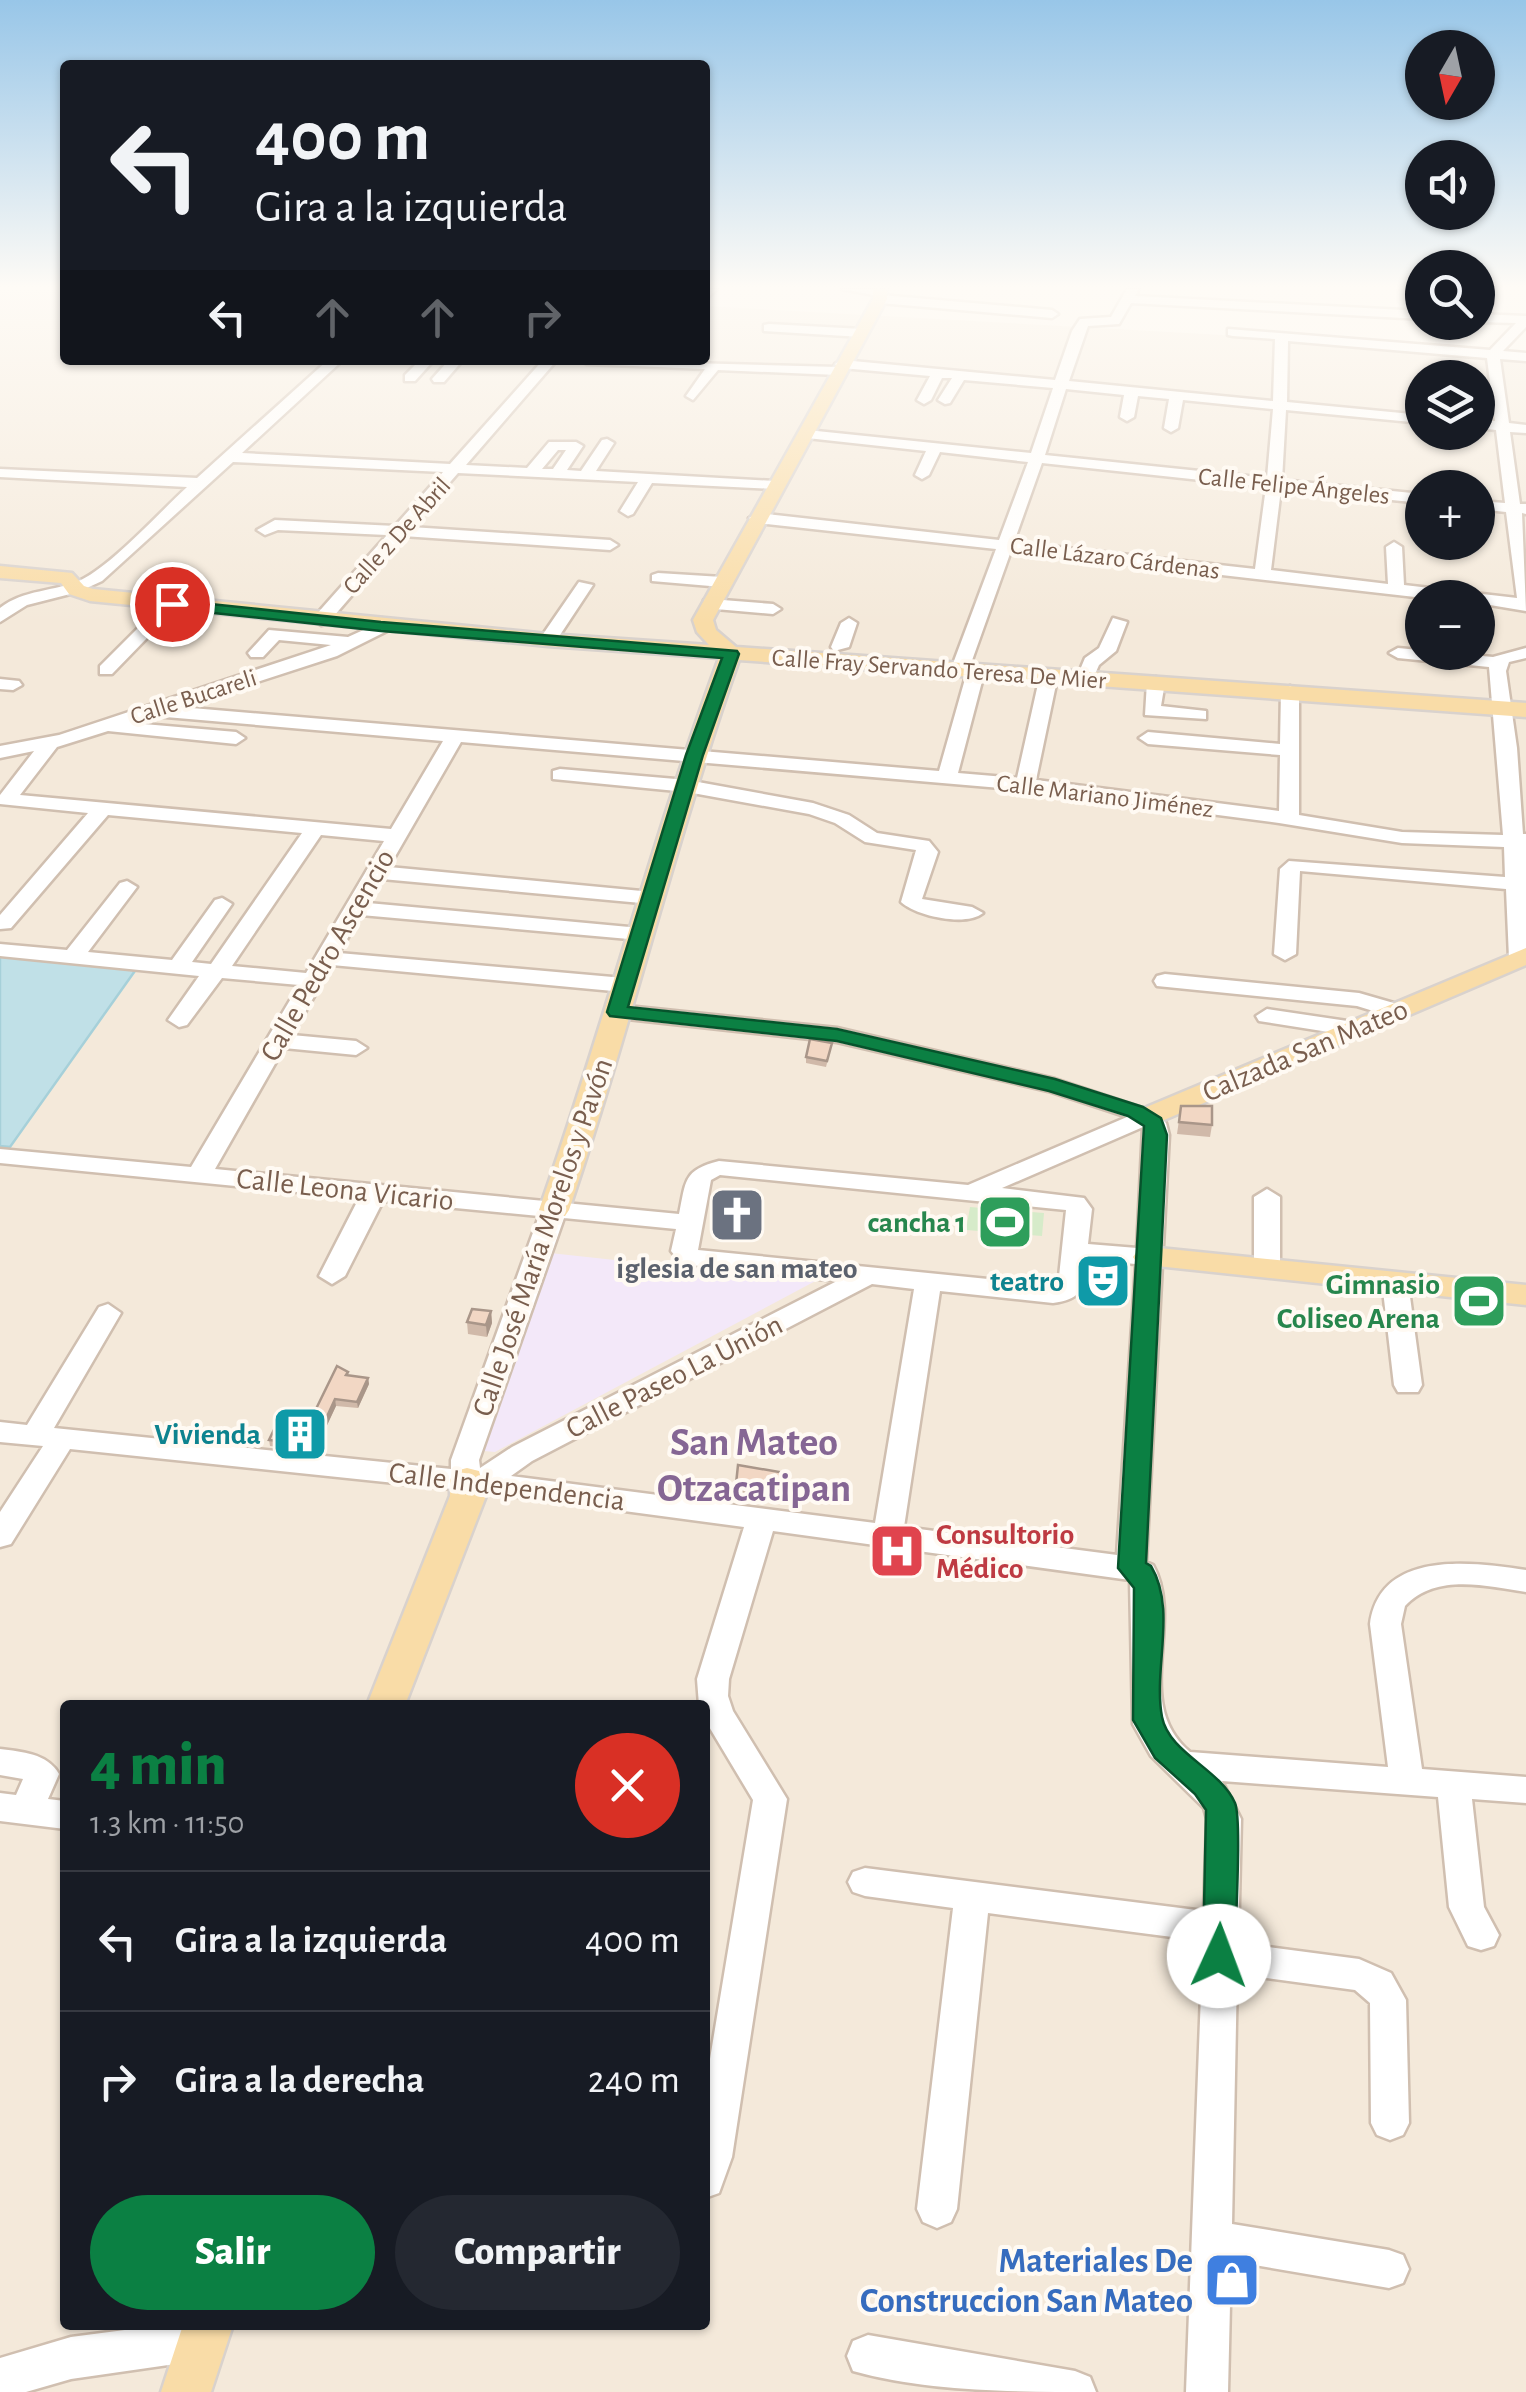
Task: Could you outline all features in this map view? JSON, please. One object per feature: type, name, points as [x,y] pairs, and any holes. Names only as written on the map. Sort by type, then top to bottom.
[{"type":"main road","points":[[732,654],[704,628],[703,620],[824,401]]},
{"type":"main road","name":"Calle Fray Servando Teresa De Mier","points":[[0,572],[66,577],[76,590],[172,604],[381,626],[732,654],[838,655],[968,670],[1526,710]]},
{"type":"main road","name":"Calle José María Morelos y Pavón","points":[[554,1210],[694,755],[732,654]]},
{"type":"main road","name":"Calzada San Mateo","points":[[1147,1117],[1523,957]]},
{"type":"main road","points":[[1149,1258],[1526,1295]]},
{"type":"main road","points":[[388,1700],[474,1481]]},
{"type":"main road","points":[[186,2392],[205,2332]]},
{"type":"street","points":[[0,616],[20,600],[76,590],[108,567],[291,401]]},
{"type":"street","name":"Calle 2 De Abril","points":[[321,620],[515,401]]},
{"type":"street","points":[[947,777],[968,670],[1005,544],[1054,401]]},
{"type":"street","points":[[1127,417],[1130,401]]},
{"type":"street","points":[[1171,428],[1175,401]]},
{"type":"street","points":[[1230,401],[1405,417]]},
{"type":"street","points":[[1262,574],[1281,401]]},
{"type":"street","points":[[1499,401],[1519,509],[1526,604]]},
{"type":"street","points":[[1495,426],[1526,429]]},
{"type":"street","name":"Calle Felipe Ángeles","points":[[807,434],[896,450],[935,448],[1405,497]]},
{"type":"street","points":[[586,475],[608,443]]},
{"type":"street","points":[[531,472],[554,445],[576,446],[558,473]]},
{"type":"street","points":[[922,475],[935,448]]},
{"type":"street","points":[[229,457],[775,485]]},
{"type":"street","points":[[0,473],[199,484]]},
{"type":"street","points":[[628,511],[648,478]]},
{"type":"street","name":"Calle Lázaro Cárdenas","points":[[758,518],[1405,589]]},
{"type":"street","points":[[264,530],[286,525],[610,544]]},
{"type":"street","points":[[1394,547],[1396,588]]},
{"type":"street","points":[[658,578],[722,582]]},
{"type":"street","points":[[548,640],[585,585]]},
{"type":"street","name":"Calle Lázaro Cárdenas","points":[[1495,600],[1526,604]]},
{"type":"street","points":[[106,670],[172,604]]},
{"type":"street","points":[[710,604],[773,610]]},
{"type":"street","points":[[1086,677],[1091,662],[1107,650],[1119,622]]},
{"type":"street","points":[[838,655],[849,623]]},
{"type":"street","name":"Calle Bucareli","points":[[0,752],[50,743],[103,726],[353,643],[381,626]]},
{"type":"street","points":[[233,662],[306,638],[353,643]]},
{"type":"street","points":[[1398,652],[1526,672]]},
{"type":"street","points":[[1497,667],[1526,653]]},
{"type":"street","points":[[1497,667],[1520,841],[1518,884],[1523,957]]},
{"type":"street","points":[[1025,784],[1049,675]]},
{"type":"street","points":[[1156,682],[1151,710],[1200,715]]},
{"type":"street","points":[[1289,819],[1290,691]]},
{"type":"street","name":"Calle Mariano Jiménez","points":[[144,710],[1025,784],[1289,819],[1316,826],[1489,843],[1520,841]]},
{"type":"street","points":[[103,726],[236,738]]},
{"type":"street","name":"Calle Pedro Ascencio","points":[[198,1175],[455,736]]},
{"type":"street","points":[[1148,738],[1290,750]]},
{"type":"street","points":[[50,743],[6,800],[397,836]]},
{"type":"street","points":[[560,775],[686,786],[813,810],[842,819],[872,838],[922,844],[928,852],[911,902],[927,908],[972,913]]},
{"type":"street","points":[[4,924],[102,810]]},
{"type":"street","points":[[179,1020],[317,826]]},
{"type":"street","points":[[1285,954],[1290,870],[1296,865],[1518,884]]},
{"type":"street","points":[[376,872],[652,898]]},
{"type":"street","points":[[73,957],[127,887]]},
{"type":"street","points":[[178,966],[222,904]]},
{"type":"street","points":[[355,908],[640,934]]},
{"type":"street","points":[[0,950],[313,980]]},
{"type":"street","points":[[326,958],[620,999],[837,1035],[1055,1086],[1147,1117],[1157,1129],[1132,1568],[1142,1573],[1148,1588],[1147,1720],[1154,1736],[1216,1796],[1222,1808],[1207,2392]]},
{"type":"street","points":[[1165,981],[1358,1000],[1396,1010]]},
{"type":"street","points":[[1268,1016],[1354,1028]]},
{"type":"street","points":[[277,1041],[356,1048]]},
{"type":"street","name":"Calzada San Mateo","points":[[973,1191],[1147,1117]]},
{"type":"street","name":"Calle Leona Vicario","points":[[0,1156],[689,1223]]},
{"type":"street","points":[[718,1168],[973,1191],[1075,1204],[1079,1208],[1071,1288],[1062,1295],[690,1256],[684,1251],[698,1178],[718,1168]]},
{"type":"street","points":[[332,1276],[375,1191]]},
{"type":"street","points":[[1267,1197],[1267,1269]]},
{"type":"street","name":"Calle José María Morelos y Pavón","points":[[474,1481],[464,1460],[554,1210]]},
{"type":"street","points":[[1075,1251],[1149,1258]]},
{"type":"street","name":"Calle Paseo La Unión","points":[[474,1481],[870,1274]]},
{"type":"street","points":[[888,1534],[928,1282]]},
{"type":"street","points":[[1395,1282],[1408,1385]]},
{"type":"street","points":[[0,1536],[108,1313]]},
{"type":"street","name":"Calle Independencia","points":[[0,1432],[474,1481],[1132,1568]]},
{"type":"street","points":[[710,2166],[770,1799],[718,1714],[713,1680],[762,1518]]},
{"type":"street","points":[[1407,1780],[1386,1632],[1388,1606],[1412,1583],[1430,1576],[1470,1574],[1526,1581]]},
{"type":"street","points":[[0,1762],[28,1766],[42,1774],[13,1809]]},
{"type":"street","points":[[1182,1765],[1526,1790]]},
{"type":"street","points":[[1453,1782],[1464,1894],[1472,1922],[1481,1934]]},
{"type":"street","points":[[13,1809],[60,1814]]},
{"type":"street","points":[[865,1882],[972,1896],[1219,1942],[1359,1974],[1378,1984],[1388,2000],[1390,2122]]},
{"type":"street","points":[[937,2209],[972,1896]]},
{"type":"street","points":[[1210,2239],[1389,2269]]},
{"type":"street","points":[[0,2380],[71,2358],[205,2332]]},
{"type":"street","points":[[868,2356],[1075,2392]]},
{"type":"shaded area","points":[[0,401],[1405,401],[1405,450],[1495,450],[1495,401],[1526,401],[1526,2392],[0,2392]]},
{"type":"shaded area","points":[[550,1253],[670,1266],[674,1254],[821,1278],[495,1452],[484,1451]]},
{"type":"green space","name":"cancha 1","points":[[970,1207],[1044,1213],[1042,1236],[966,1230]]},
{"type":"water","points":[[0,956],[137,968],[10,1147],[0,1146]]},
{"type":"building","points":[[810,1039],[832,1043],[827,1061],[806,1057]]},
{"type":"building","points":[[1181,1106],[1212,1106],[1212,1125],[1179,1122]]},
{"type":"building","points":[[472,1309],[491,1311],[486,1325],[467,1322]]},
{"type":"building","points":[[337,1366],[348,1372],[346,1375],[368,1378],[357,1402],[335,1399],[314,1445],[269,1440],[284,1409],[314,1413]]},
{"type":"building","points":[[738,1465],[785,1473],[780,1489],[736,1484]]},
{"type":"place","name":"iglesia de san mateo","points":[[737,1215]]},
{"type":"place","name":"cancha 1","points":[[1005,1222]]},
{"type":"place","name":"teatro","points":[[1103,1281]]},
{"type":"place","name":"Gimnasio Coliseo Arena","points":[[1479,1301]]},
{"type":"place","name":"Vivienda","points":[[300,1434]]},
{"type":"place","name":"Consultorio Médico","points":[[897,1551]]},
{"type":"place","name":"Materiales De Construccion San Mateo","points":[[1232,2280]]},
{"type":"district","name":"San Mateo Otzacatipan","points":[[754,1464]]},
{"type":"route","points":[[172,604],[381,626],[732,654],[694,755],[617,1012],[837,1035],[1055,1086],[1135,1112],[1154,1123],[1157,1129],[1132,1568],[1142,1573],[1148,1588],[1147,1720],[1154,1736],[1206,1785],[1222,1808],[1219,1956]]}]
